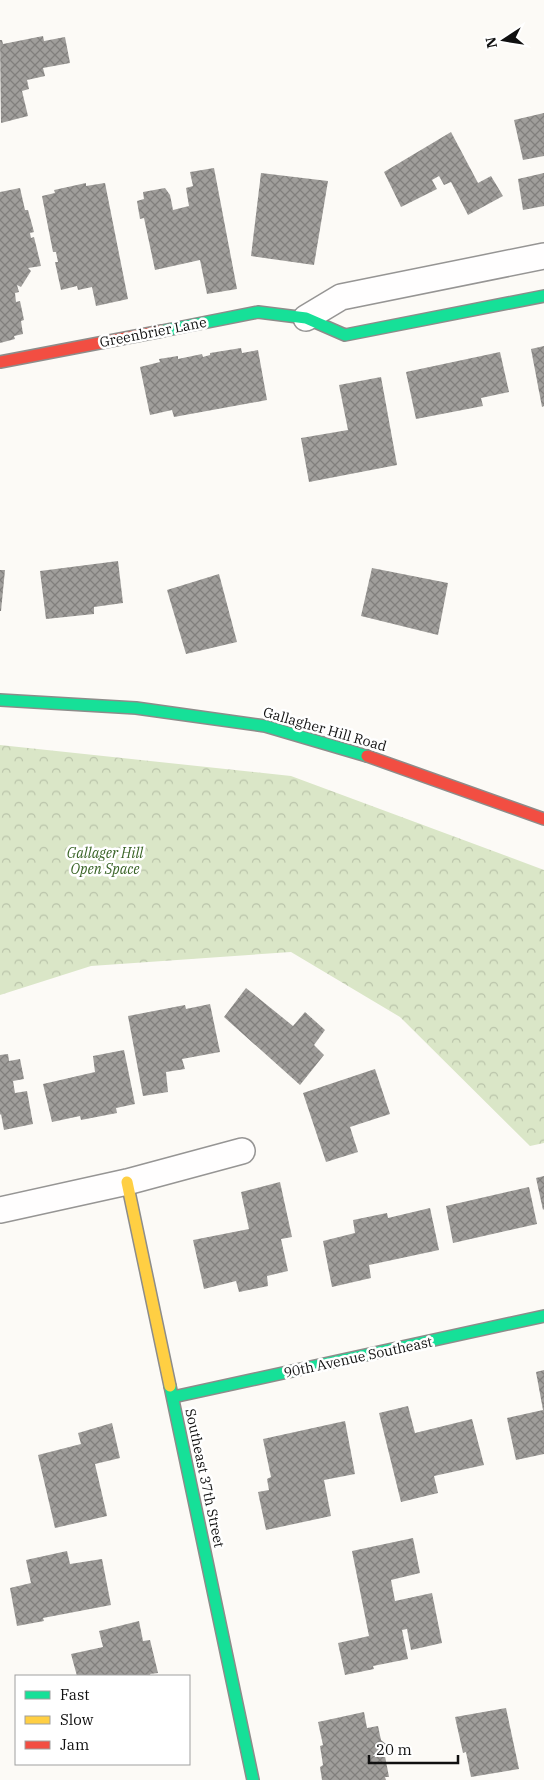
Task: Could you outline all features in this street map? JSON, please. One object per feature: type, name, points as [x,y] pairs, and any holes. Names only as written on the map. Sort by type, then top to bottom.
[{"type":"street","points":[[306,318],[341,297],[544,256]]},
{"type":"street","name":"Greenbrier Lane","points":[[0,362],[258,312],[306,318],[346,335],[544,296]]},
{"type":"street","name":"Gallagher Hill Road","points":[[0,700],[136,708],[265,726],[348,749],[544,820]]},
{"type":"street","points":[[0,1210],[128,1182],[242,1151]]},
{"type":"street","name":"Southeast 37th Street","points":[[128,1182],[253,1780]]},
{"type":"street","name":"90th Avenue Southeast","points":[[173,1397],[544,1316]]},
{"type":"green space","name":"Gallager Hill Open Space","points":[[0,745],[291,776],[544,870],[544,1143],[530,1146],[400,1017],[291,952],[91,966],[0,995]]},
{"type":"building","points":[[43,36],[44,41],[65,37],[70,63],[43,68],[45,76],[27,80],[29,89],[22,91],[28,116],[1,123],[0,40],[2,40],[3,44]]},
{"type":"building","points":[[544,113],[544,156],[523,160],[514,120]]},
{"type":"building","points":[[451,132],[478,183],[491,176],[503,196],[468,215],[451,182],[444,185],[439,176],[432,180],[437,189],[401,207],[384,172]]},
{"type":"building","points":[[214,168],[237,289],[207,294],[200,260],[155,270],[144,218],[140,219],[137,201],[144,199],[143,192],[165,188],[170,195],[173,210],[189,206],[186,188],[193,186],[190,172]]},
{"type":"building","points":[[261,173],[328,181],[314,265],[251,256]]},
{"type":"building","points":[[544,173],[544,206],[523,210],[518,179]]},
{"type":"building","points":[[86,183],[86,186],[105,183],[128,299],[96,306],[92,287],[78,290],[77,286],[61,290],[55,262],[58,262],[56,252],[53,252],[42,196],[55,193],[54,190]]},
{"type":"building","points":[[20,188],[25,210],[28,210],[34,232],[30,233],[31,238],[34,237],[41,266],[28,268],[31,271],[21,287],[17,285],[19,292],[15,293],[16,302],[20,301],[24,320],[21,321],[23,334],[14,336],[15,339],[0,343],[0,192]]},
{"type":"building","points":[[544,346],[544,406],[542,407],[531,349]]},
{"type":"building","points":[[241,348],[242,353],[258,350],[267,400],[174,417],[172,410],[150,415],[140,367],[160,362],[159,359],[178,356],[178,359],[202,354],[203,357],[210,355],[210,353]]},
{"type":"building","points":[[500,352],[509,392],[481,398],[483,406],[416,419],[406,372]]},
{"type":"building","points":[[381,377],[397,465],[309,482],[301,438],[348,430],[339,385]]},
{"type":"building","points":[[118,561],[123,603],[94,607],[94,614],[46,619],[40,571]]},
{"type":"building","points":[[372,568],[448,583],[438,635],[361,616]]},
{"type":"building","points":[[0,570],[5,570],[1,611],[0,611]]},
{"type":"building","points":[[219,574],[237,642],[186,654],[167,590]]},
{"type":"building","points":[[246,988],[293,1026],[305,1012],[325,1030],[314,1045],[324,1055],[300,1085],[224,1017]]},
{"type":"building","points":[[210,1004],[220,1052],[182,1059],[185,1069],[166,1072],[168,1092],[143,1096],[128,1016],[185,1005],[186,1009]]},
{"type":"building","points":[[124,1050],[135,1104],[116,1108],[117,1113],[81,1120],[80,1116],[52,1122],[43,1084],[95,1072],[93,1056]]},
{"type":"building","points":[[8,1054],[9,1061],[20,1059],[24,1079],[13,1081],[15,1093],[27,1091],[33,1124],[4,1130],[0,1115],[0,1055]]},
{"type":"building","points":[[375,1069],[390,1114],[350,1127],[358,1152],[326,1162],[303,1093]]},
{"type":"building","points":[[544,1176],[544,1209],[543,1210],[536,1178]]},
{"type":"building","points":[[280,1182],[292,1237],[281,1239],[288,1271],[267,1276],[268,1286],[239,1292],[236,1281],[204,1289],[193,1240],[249,1229],[241,1192]]},
{"type":"building","points":[[529,1187],[537,1224],[453,1243],[446,1206]]},
{"type":"building","points":[[430,1208],[439,1250],[369,1265],[371,1278],[332,1287],[323,1241],[355,1233],[353,1220],[387,1213],[388,1218]]},
{"type":"building","points":[[544,1370],[544,1454],[516,1460],[507,1418],[543,1410],[536,1372]]},
{"type":"building","points":[[408,1406],[415,1433],[472,1419],[484,1465],[434,1476],[438,1493],[401,1502],[379,1413]]},
{"type":"building","points":[[345,1421],[355,1474],[324,1480],[331,1516],[266,1530],[258,1492],[269,1490],[267,1479],[271,1477],[263,1439]]},
{"type":"building","points":[[112,1423],[120,1458],[95,1464],[107,1516],[55,1528],[38,1455],[81,1444],[78,1433]]},
{"type":"building","points":[[413,1538],[420,1573],[391,1580],[395,1601],[432,1593],[442,1643],[411,1650],[407,1629],[402,1630],[408,1659],[373,1666],[374,1669],[345,1675],[338,1643],[369,1636],[352,1551]]},
{"type":"building","points":[[67,1551],[70,1564],[102,1559],[111,1605],[43,1618],[44,1621],[17,1626],[10,1588],[31,1583],[26,1560]]},
{"type":"building","points":[[139,1621],[143,1641],[150,1640],[158,1673],[150,1675],[77,1675],[71,1654],[103,1647],[99,1631]]},
{"type":"building","points":[[506,1708],[519,1769],[471,1777],[466,1752],[463,1753],[455,1717]]},
{"type":"building","points":[[364,1712],[367,1728],[378,1726],[381,1740],[386,1744],[388,1751],[385,1756],[389,1777],[385,1777],[386,1780],[322,1780],[320,1767],[323,1765],[320,1746],[323,1745],[318,1722]]},
{"type":"traffic: fast","points":[[162,331],[258,312],[306,318],[345,335],[544,296]]},
{"type":"traffic: fast","points":[[0,700],[136,708],[265,726],[367,756]]},
{"type":"traffic: fast","points":[[173,1397],[544,1316]]},
{"type":"traffic: fast","points":[[170,1386],[253,1780]]},
{"type":"traffic: slow","points":[[127,1182],[170,1386]]},
{"type":"traffic: jam","points":[[0,362],[162,331]]},
{"type":"traffic: jam","points":[[367,756],[544,819]]}]
